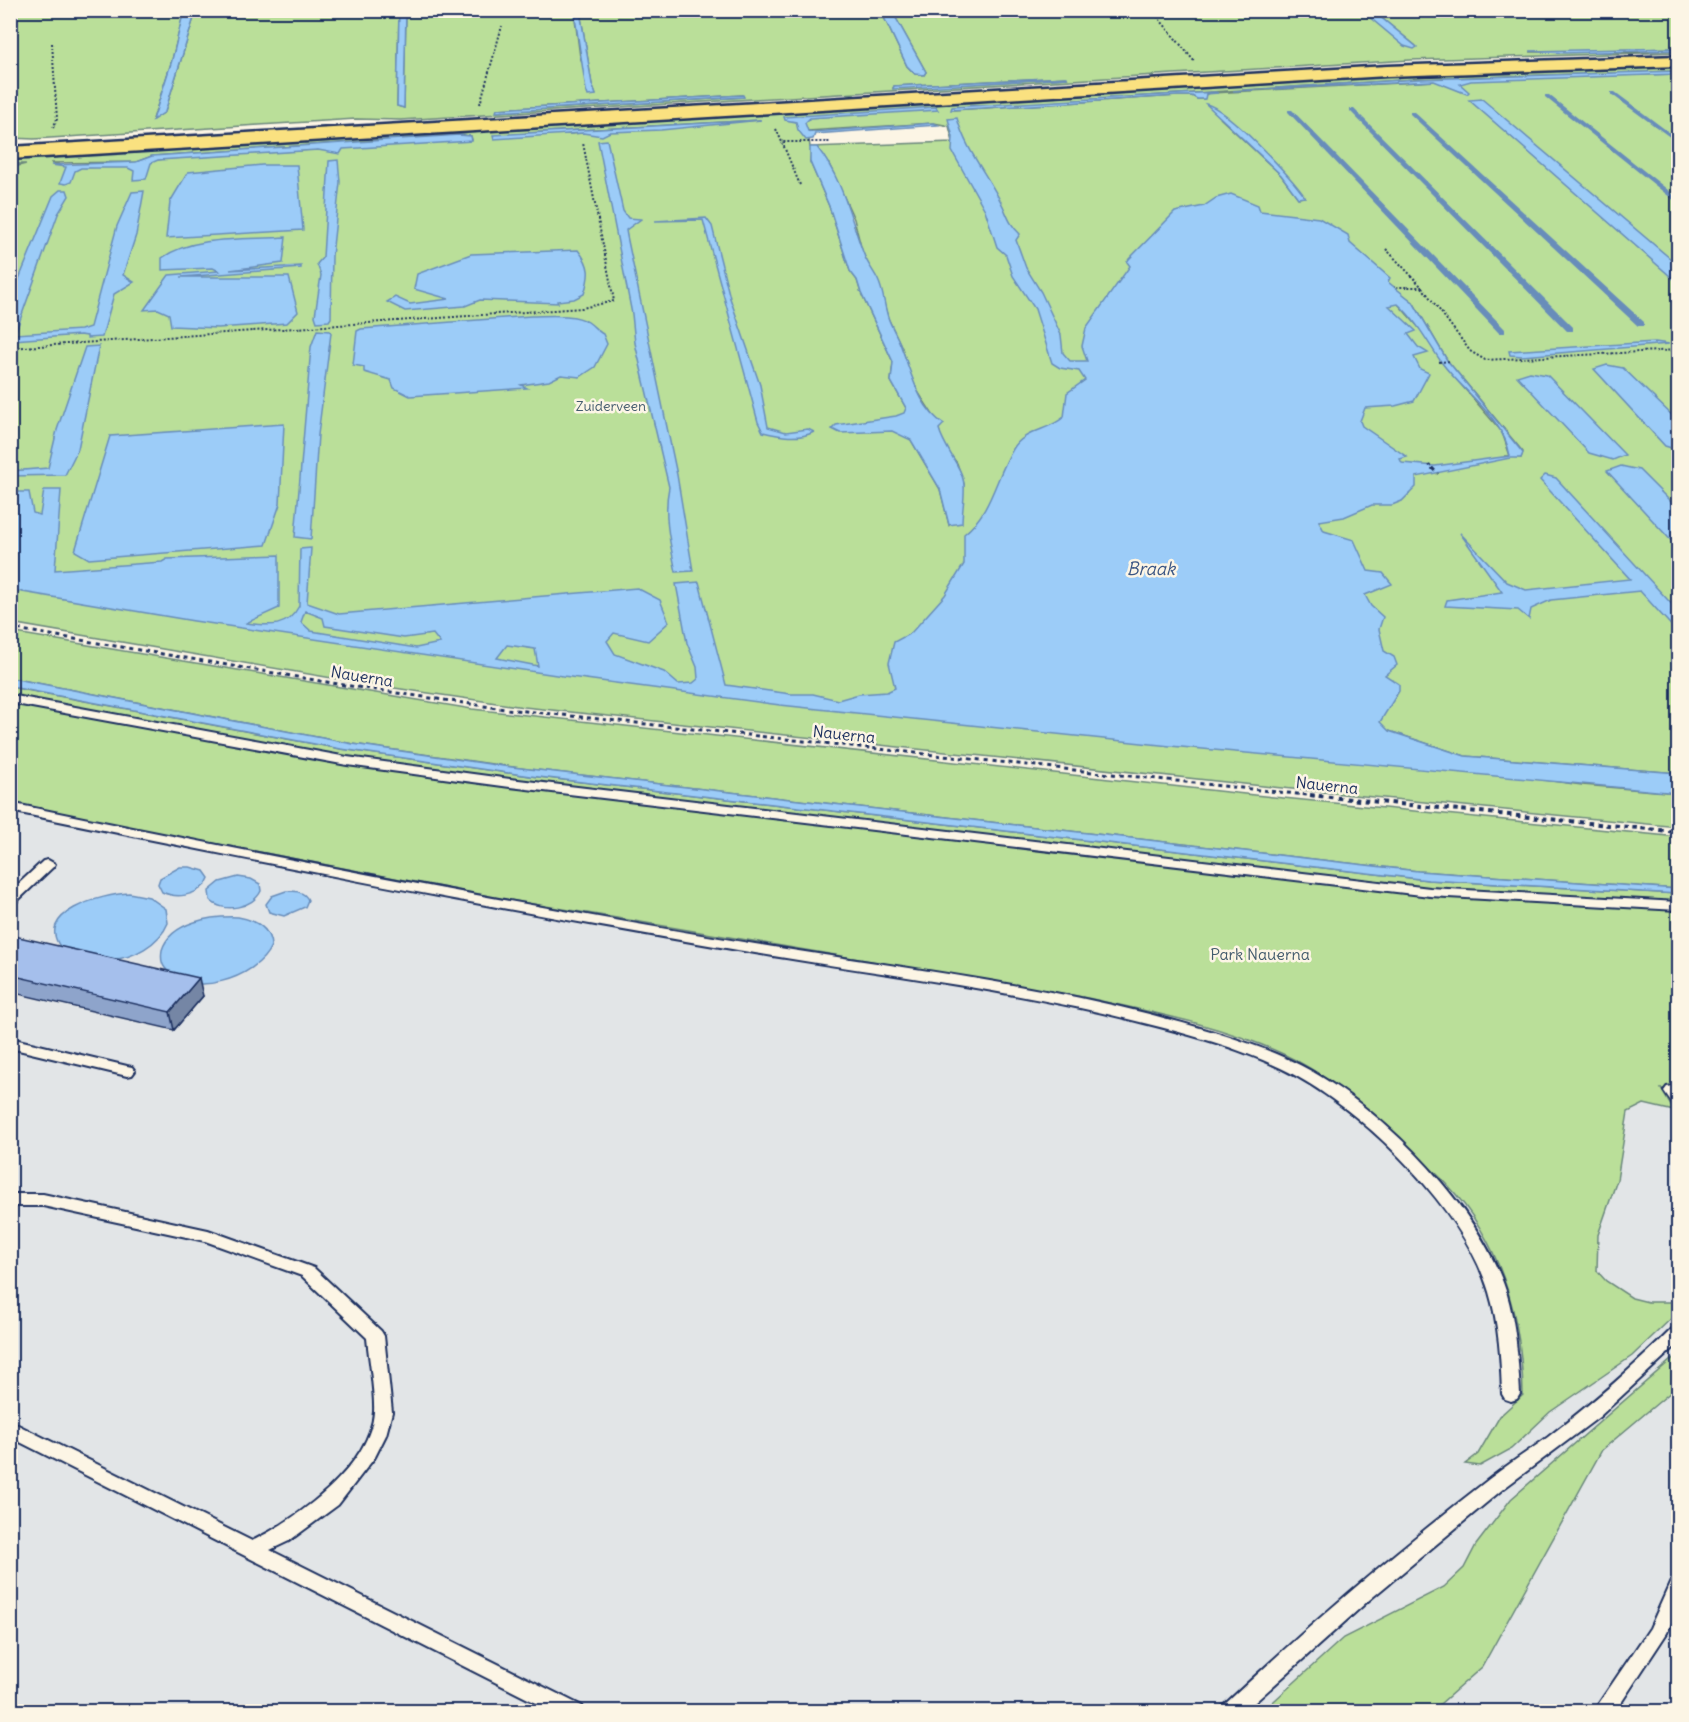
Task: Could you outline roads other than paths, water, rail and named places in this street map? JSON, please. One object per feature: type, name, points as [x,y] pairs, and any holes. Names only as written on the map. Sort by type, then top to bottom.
[{"type":"main road","points":[[10,153],[1376,72],[1678,62]]},
{"type":"lane","points":[[10,699],[347,761],[533,786],[1420,891],[1678,906]]},
{"type":"lane","points":[[10,807],[425,891],[753,949],[1068,999],[1192,1031],[1257,1052],[1306,1075],[1356,1109],[1401,1150],[1458,1213],[1474,1237],[1497,1288],[1506,1323],[1511,1394]]},
{"type":"lane","points":[[10,900],[48,864]]},
{"type":"lane","points":[[10,1043],[127,1071]]},
{"type":"lane","points":[[10,1200],[43,1200],[208,1236],[308,1272],[375,1336],[383,1412],[377,1435],[366,1457],[351,1479],[323,1506],[282,1535],[253,1549]]},
{"type":"lane","points":[[1230,1712],[1285,1659],[1385,1574],[1499,1482],[1578,1424],[1678,1334]]},
{"type":"lane","points":[[10,1428],[575,1712]]},
{"type":"lane","points":[[1603,1712],[1657,1633],[1678,1587]]},
{"type":"water","points":[[184,10],[196,11],[165,112],[153,120],[172,60]]},
{"type":"water","points":[[399,11],[406,11],[404,108],[397,106]]},
{"type":"water","points":[[574,11],[580,11],[592,84],[596,95],[588,96],[586,90]]},
{"type":"water","points":[[881,11],[892,11],[926,72],[924,75],[915,74],[907,66]]},
{"type":"water","points":[[1362,11],[1373,11],[1417,47],[1414,49],[1404,46]]},
{"type":"water","points":[[1678,48],[1678,50],[1564,53],[1530,51]]},
{"type":"water","points":[[1678,71],[1678,74],[1471,81],[1460,84],[1469,92],[1467,94],[1434,81],[1233,91],[1418,79]]},
{"type":"water","points":[[1067,78],[893,89],[894,86]]},
{"type":"water","points":[[1218,93],[1206,94],[1205,99],[1178,96],[951,110],[952,107]]},
{"type":"water","points":[[743,95],[744,97],[496,112],[497,109]]},
{"type":"water","points":[[1482,99],[1678,265],[1678,283],[1469,100]]},
{"type":"water","points":[[1206,104],[1216,108],[1243,130],[1305,197],[1298,198],[1281,175]]},
{"type":"water","points":[[936,107],[938,110],[810,118],[805,123],[808,131],[813,132],[934,123],[938,125],[815,134],[813,139],[806,140],[798,130],[796,122],[785,120],[784,117]]},
{"type":"water","name":"Braak","points":[[957,118],[972,152],[1012,224],[1020,234],[1016,240],[1026,268],[1041,292],[1061,335],[1063,353],[1070,361],[1087,361],[1082,346],[1086,328],[1130,266],[1127,262],[1129,259],[1175,212],[1204,206],[1216,198],[1231,194],[1258,205],[1260,211],[1319,218],[1348,235],[1350,243],[1390,278],[1388,282],[1413,302],[1447,360],[1523,453],[1521,458],[1510,458],[1416,477],[1416,487],[1402,501],[1392,505],[1372,505],[1344,517],[1319,521],[1324,531],[1354,540],[1368,571],[1383,573],[1392,584],[1365,595],[1371,606],[1383,617],[1379,629],[1384,651],[1394,657],[1397,665],[1385,675],[1399,684],[1399,691],[1380,722],[1389,731],[1465,756],[1678,773],[1678,793],[1170,746],[780,705],[563,676],[194,621],[11,590],[11,492],[29,492],[33,513],[40,515],[44,490],[61,490],[55,570],[162,562],[167,559],[279,555],[279,608],[246,623],[270,625],[289,619],[299,606],[300,549],[311,548],[307,603],[339,614],[637,588],[660,600],[669,622],[648,641],[614,633],[607,641],[615,654],[664,672],[678,684],[693,683],[698,679],[697,667],[687,643],[676,584],[699,582],[726,685],[791,694],[813,694],[838,700],[859,694],[887,692],[895,688],[889,663],[894,642],[911,633],[945,595],[964,564],[964,534],[981,516],[1013,449],[1023,438],[1064,417],[1067,393],[1085,380],[1079,371],[1060,368],[1052,363],[1035,309],[1013,276],[1006,255],[997,247],[985,210],[952,151],[953,137],[948,119]],"holes":[[[1398,304],[1417,325],[1451,374],[1492,418],[1506,442],[1510,456],[1435,466],[1402,463],[1400,459],[1407,457],[1362,426],[1360,421],[1365,408],[1395,406],[1414,401],[1429,373],[1420,369],[1414,357],[1428,353],[1418,347],[1408,334],[1416,331],[1389,306]],[[305,611],[323,618],[325,626],[404,638],[433,634],[440,643],[416,648],[311,631],[301,622]],[[507,645],[535,649],[538,666],[497,658]]]},
{"type":"water","points":[[761,120],[661,130],[610,132],[602,136],[583,133],[494,139],[493,135]]},
{"type":"water","points":[[471,136],[472,141],[343,149],[340,154],[318,150],[158,160],[151,163],[146,179],[133,180],[134,171],[128,168],[81,168],[75,171],[71,182],[60,183],[66,167],[51,165],[136,162],[152,156]]},
{"type":"water","points":[[607,140],[623,211],[628,218],[641,219],[626,230],[677,475],[693,571],[676,572],[667,519],[669,487],[635,343],[632,314],[598,141]]},
{"type":"water","points":[[810,147],[817,147],[833,172],[864,256],[880,285],[889,320],[901,345],[917,390],[928,409],[944,424],[939,429],[941,436],[963,478],[962,523],[949,525],[940,489],[911,440],[892,431],[840,433],[832,429],[836,425],[896,416],[904,413],[906,408],[891,381],[893,362],[857,280],[850,271],[829,206],[810,162]]},
{"type":"water","points":[[338,160],[340,182],[332,256],[331,318],[329,321],[317,322],[315,316],[321,275],[317,264],[323,257],[329,161]]},
{"type":"water","points":[[262,165],[297,165],[303,230],[166,238],[170,202],[188,172]]},
{"type":"water","points":[[60,190],[67,190],[69,196],[58,214],[15,334],[81,330],[90,327],[117,226],[132,192],[144,191],[136,235],[123,275],[134,282],[114,294],[102,337],[87,338],[87,336],[80,335],[13,340],[11,343],[11,310],[19,279],[53,196]]},
{"type":"water","points":[[706,218],[712,226],[730,298],[760,385],[768,427],[786,432],[808,429],[814,432],[795,437],[763,432],[758,422],[703,220],[655,221]]},
{"type":"water","points":[[286,237],[283,263],[230,270],[301,266],[301,268],[181,277],[289,277],[298,312],[287,323],[218,328],[171,326],[169,314],[158,309],[144,310],[169,275],[219,271],[213,268],[162,270],[162,258],[175,251],[205,242]]},
{"type":"water","points":[[578,250],[587,266],[588,276],[584,294],[574,299],[557,301],[558,303],[480,300],[465,306],[405,311],[387,302],[395,297],[410,304],[449,299],[414,289],[417,274],[471,254]]},
{"type":"water","points":[[531,316],[576,317],[603,334],[607,344],[595,367],[580,377],[561,375],[549,381],[521,385],[527,388],[410,396],[394,388],[391,380],[364,372],[364,367],[353,365],[357,331],[361,329]]},
{"type":"water","points":[[317,330],[331,333],[318,435],[311,539],[295,537],[311,347]]},
{"type":"water","points":[[1655,342],[1669,344],[1522,356],[1510,355],[1509,351]]},
{"type":"water","points":[[99,346],[78,449],[65,475],[11,476],[11,471],[48,468],[57,430],[85,347]]},
{"type":"water","points":[[1607,365],[1623,368],[1678,421],[1678,450],[1665,446],[1594,369]]},
{"type":"water","points":[[1530,372],[1547,375],[1625,455],[1613,460],[1589,453],[1517,376]]},
{"type":"water","points":[[284,424],[280,504],[266,545],[89,559],[75,551],[110,436]]},
{"type":"water","points":[[1621,466],[1639,470],[1678,509],[1678,548],[1607,471]]},
{"type":"water","points":[[1545,475],[1556,478],[1678,611],[1678,633],[1640,591],[1551,600],[1531,609],[1529,619],[1518,610],[1445,606],[1447,600],[1502,592],[1460,533],[1507,582],[1526,590],[1630,579],[1540,480]]},
{"type":"water","points":[[11,678],[353,744],[503,766],[1418,871],[1678,889],[1678,894],[1428,880],[530,776],[341,749],[11,687]]},
{"type":"water","points":[[180,867],[204,871],[209,878],[206,884],[191,894],[179,896],[162,892],[158,884],[160,878]]},
{"type":"water","points":[[238,877],[251,879],[260,884],[261,891],[257,897],[245,905],[230,908],[222,907],[210,900],[209,891],[220,882]]},
{"type":"water","points":[[286,891],[302,893],[308,900],[305,907],[284,916],[269,912],[266,904],[272,896]]},
{"type":"water","points":[[129,893],[149,897],[166,909],[168,923],[159,937],[144,949],[118,959],[98,958],[63,950],[55,937],[56,926],[63,916],[88,902]]},
{"type":"water","points":[[238,917],[250,920],[265,929],[270,939],[271,946],[252,968],[237,976],[205,984],[189,983],[176,978],[165,968],[162,950],[174,932],[205,919]]},
{"type":"waterway","points":[[1613,93],[1678,141]]},
{"type":"waterway","points":[[1547,96],[1678,201]]},
{"type":"waterway","points":[[1352,110],[1570,329]]},
{"type":"waterway","points":[[1290,111],[1502,331]]},
{"type":"waterway","points":[[1412,113],[1641,324]]},
{"type":"park label","name":"Zuiderveen","points":[[611,406]]},
{"type":"park label","name":"Park Nauerna","points":[[1260,954]]}]
